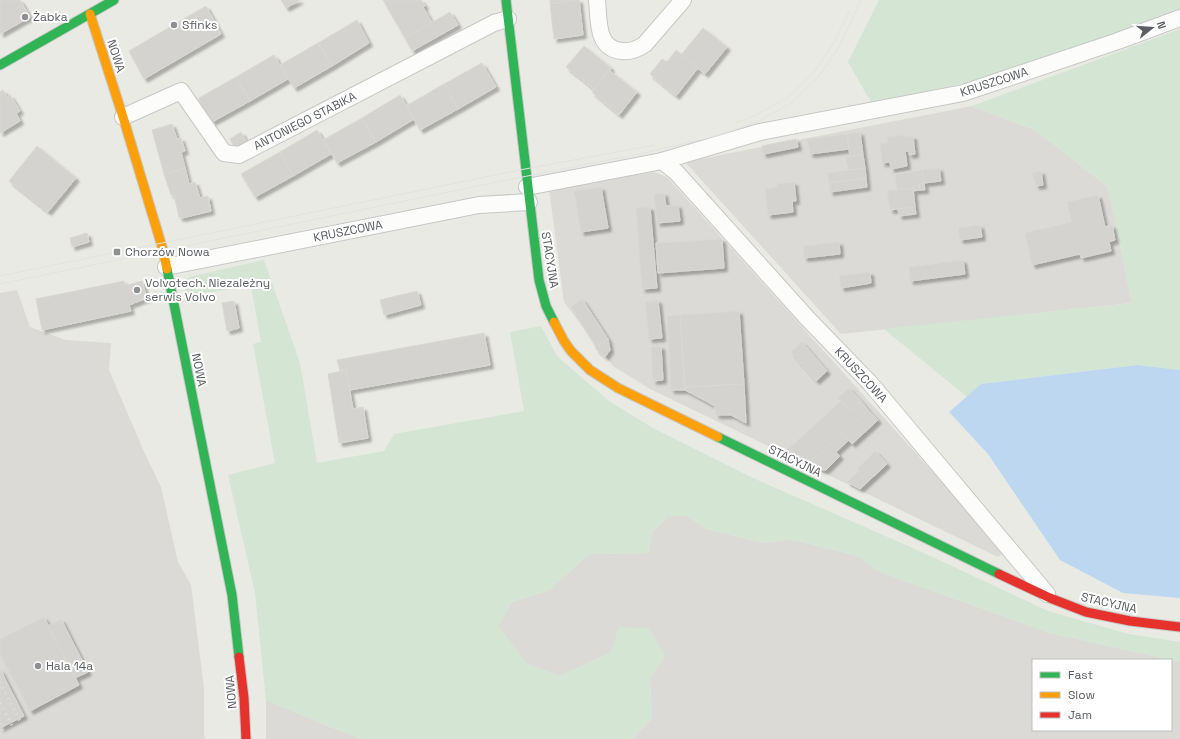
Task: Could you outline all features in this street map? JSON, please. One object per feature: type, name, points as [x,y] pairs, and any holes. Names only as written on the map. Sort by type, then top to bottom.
[{"type":"street","points":[[0,66],[114,0]]},
{"type":"street","points":[[506,0],[528,194]]},
{"type":"street","points":[[597,0],[601,35],[604,43],[617,51],[626,52],[638,49],[645,44],[683,0]]},
{"type":"street","name":"NOWA","points":[[90,14],[159,234],[232,595],[244,698],[246,739]]},
{"type":"street","name":"KRUSZCOWA","points":[[166,267],[479,205],[662,161],[760,132],[963,93],[1118,41],[1180,18]]},
{"type":"street","name":"ANTONIEGO STABIKA","points":[[123,117],[181,91],[224,153],[240,155],[494,23],[508,19]]},
{"type":"street","name":"KRUSZCOWA","points":[[662,161],[676,172],[808,319],[870,383],[1050,598]]},
{"type":"street","name":"STACYJNA","points":[[528,194],[539,280],[545,303],[553,323],[567,347],[590,370],[618,388],[1050,598],[1086,612],[1130,621],[1180,627]]},
{"type":"shaded area","points":[[972,106],[1035,130],[1108,187],[1132,303],[841,334],[685,162]]},
{"type":"shaded area","points":[[654,172],[667,177],[1005,552],[998,557],[650,389],[613,366],[564,302],[549,189]]},
{"type":"shaded area","points":[[17,290],[30,327],[66,340],[111,343],[109,370],[145,454],[161,487],[178,562],[191,585],[204,689],[205,739],[0,739],[0,293]]},
{"type":"shaded area","points":[[668,516],[687,516],[707,529],[765,543],[790,539],[858,556],[880,572],[1050,633],[1167,659],[1032,659],[1032,731],[1172,731],[1172,660],[1180,662],[1180,739],[631,739],[652,718],[650,679],[665,655],[610,653],[560,676],[527,664],[498,626],[512,602],[549,590],[589,554],[648,553],[652,532]]},
{"type":"shaded area","points":[[266,700],[333,728],[363,739],[266,739]]},
{"type":"green space","points":[[879,0],[1180,0],[1180,11],[1038,66],[872,104],[848,62]]},
{"type":"green space","points":[[1180,29],[1180,370],[1137,365],[981,384],[967,397],[884,329],[1132,303],[1108,187],[1035,130],[972,106]]},
{"type":"green space","points":[[264,260],[300,363],[317,463],[384,451],[394,434],[524,411],[510,332],[541,326],[557,356],[609,401],[653,428],[753,478],[922,552],[1048,611],[1129,634],[1180,642],[1180,662],[1050,633],[880,572],[858,556],[790,539],[765,543],[707,529],[687,516],[668,516],[652,532],[648,553],[589,554],[549,590],[512,602],[498,626],[527,664],[560,676],[610,653],[619,627],[649,628],[665,655],[650,679],[652,718],[631,739],[363,739],[333,728],[266,700],[255,593],[228,475],[275,463],[253,344],[261,342],[251,286],[187,296],[185,291],[185,281],[189,277]]},
{"type":"water","points":[[1137,365],[1180,370],[1180,598],[1123,593],[1060,560],[988,454],[949,412],[981,384]]},
{"type":"building","points":[[0,0],[20,0],[30,17],[0,34]]},
{"type":"building","points":[[281,0],[300,0],[286,8]]},
{"type":"building","points":[[383,0],[421,0],[425,6],[423,7],[432,23],[405,38]]},
{"type":"building","points":[[550,0],[579,0],[550,4]]},
{"type":"building","points":[[579,0],[583,35],[554,39],[550,4]]},
{"type":"building","points":[[206,6],[221,34],[144,79],[129,51]]},
{"type":"building","points":[[450,12],[458,25],[412,51],[405,38]]},
{"type":"building","points":[[357,20],[369,43],[332,66],[318,43]]},
{"type":"building","points":[[703,28],[727,47],[705,74],[681,55]]},
{"type":"building","points":[[318,43],[332,66],[294,88],[280,65]]},
{"type":"building","points":[[584,46],[611,68],[594,89],[566,67]]},
{"type":"building","points":[[676,50],[698,68],[676,96],[650,74],[662,59],[667,62]]},
{"type":"building","points":[[274,55],[288,79],[250,101],[236,77]]},
{"type":"building","points":[[482,63],[496,87],[458,109],[444,84]]},
{"type":"building","points":[[609,70],[637,92],[619,115],[592,92]]},
{"type":"building","points":[[236,77],[250,101],[212,122],[199,98]]},
{"type":"building","points":[[444,84],[458,109],[420,130],[406,106]]},
{"type":"building","points":[[3,90],[7,97],[10,95],[20,111],[16,113],[20,121],[0,133],[0,92]]},
{"type":"building","points":[[400,95],[414,119],[376,142],[362,118]]},
{"type":"building","points":[[362,118],[376,142],[337,163],[323,140]]},
{"type":"building","points":[[172,124],[177,139],[181,138],[185,151],[181,152],[185,168],[164,174],[152,130]]},
{"type":"building","points":[[317,130],[331,154],[293,176],[280,152]]},
{"type":"building","points":[[241,132],[247,143],[236,150],[230,139]]},
{"type":"building","points":[[860,132],[863,155],[850,157],[847,134]]},
{"type":"building","points":[[847,134],[849,149],[810,154],[807,139]]},
{"type":"building","points":[[904,135],[904,137],[913,136],[915,154],[909,155],[909,151],[905,151],[907,166],[891,169],[890,162],[882,163],[880,144],[888,143],[887,137]]},
{"type":"building","points":[[796,139],[798,147],[763,154],[762,146]]},
{"type":"building","points":[[37,146],[76,178],[48,212],[9,181]]},
{"type":"building","points":[[280,152],[293,176],[255,197],[241,174]]},
{"type":"building","points":[[863,155],[865,168],[848,170],[846,157]]},
{"type":"building","points":[[185,168],[189,184],[195,182],[200,198],[208,196],[211,211],[182,218],[179,217],[174,195],[171,195],[164,174]]},
{"type":"building","points":[[865,168],[866,178],[829,183],[827,173]]},
{"type":"building","points":[[939,168],[941,181],[924,183],[922,170]]},
{"type":"building","points":[[922,170],[924,183],[919,184],[920,190],[913,191],[913,188],[897,190],[895,174]]},
{"type":"building","points":[[1041,171],[1043,185],[1036,186],[1032,173]]},
{"type":"building","points":[[866,178],[867,187],[830,192],[829,183]]},
{"type":"building","points":[[794,182],[796,201],[792,201],[793,212],[768,215],[765,189],[777,187],[777,184]]},
{"type":"building","points":[[924,183],[925,190],[920,190],[919,184]]},
{"type":"building","points":[[601,187],[608,228],[581,232],[574,191]]},
{"type":"building","points":[[913,188],[915,207],[890,210],[887,191]]},
{"type":"building","points":[[664,193],[666,206],[678,205],[680,221],[657,223],[654,194]]},
{"type":"building","points":[[1098,195],[1105,227],[1112,225],[1115,240],[1109,242],[1111,251],[1081,258],[1080,254],[1032,265],[1025,233],[1072,222],[1067,202]]},
{"type":"building","points":[[650,207],[657,288],[642,289],[636,208]]},
{"type":"building","points":[[915,207],[916,214],[899,216],[898,209]]},
{"type":"building","points":[[980,225],[982,237],[960,240],[958,228]]},
{"type":"building","points":[[87,233],[89,242],[72,247],[70,238]]},
{"type":"building","points":[[722,239],[724,268],[658,273],[656,243]]},
{"type":"building","points":[[839,242],[840,254],[804,258],[803,246]]},
{"type":"building","points":[[963,260],[965,274],[910,281],[909,267]]},
{"type":"building","points":[[870,272],[871,283],[841,288],[839,276]]},
{"type":"building","points":[[124,281],[125,286],[142,281],[147,298],[129,305],[131,311],[42,330],[36,299]]},
{"type":"building","points":[[417,291],[421,305],[384,315],[380,300]]},
{"type":"building","points":[[582,299],[608,339],[596,347],[571,307]]},
{"type":"building","points":[[658,300],[662,338],[649,339],[645,302]]},
{"type":"building","points":[[234,301],[239,328],[227,331],[222,303]]},
{"type":"building","points":[[739,311],[744,384],[685,387],[680,315]]},
{"type":"building","points":[[680,315],[685,390],[671,390],[667,316]]},
{"type":"building","points":[[484,333],[490,365],[350,390],[346,370],[340,371],[337,360]]},
{"type":"building","points":[[608,339],[610,350],[605,357],[595,348]]},
{"type":"building","points":[[802,342],[827,371],[816,381],[791,352]]},
{"type":"building","points":[[661,346],[663,380],[653,381],[651,347]]},
{"type":"building","points":[[346,370],[353,409],[363,407],[368,438],[339,443],[328,374]]},
{"type":"building","points":[[744,384],[746,423],[731,415],[716,415],[715,406],[685,390],[685,387]]},
{"type":"building","points":[[849,388],[861,401],[850,411],[838,398]]},
{"type":"building","points":[[841,401],[850,411],[861,401],[868,410],[810,463],[786,451]]},
{"type":"building","points":[[868,410],[878,420],[852,444],[842,434]]},
{"type":"building","points":[[842,434],[849,440],[836,452],[840,456],[826,470],[822,470],[810,463]]},
{"type":"building","points":[[875,451],[887,464],[860,489],[847,482],[859,471],[857,469]]},
{"type":"building","name":"Hala 14a","points":[[44,617],[79,685],[30,711],[0,654],[0,639]]},
{"type":"building","points":[[61,619],[88,672],[75,678],[48,626]]},
{"type":"building","points":[[0,669],[24,716],[0,728]]},
{"type":"tram line","points":[[0,284],[645,153],[720,135],[759,121],[791,103],[820,75],[840,45],[861,0]]},
{"type":"tram line","points":[[736,123],[756,115],[787,98],[815,71],[834,42],[849,12]]},
{"type":"tram line","points":[[0,276],[525,169],[655,145]]},
{"type":"railway","points":[[0,682],[21,723]]},
{"type":"railway","points":[[0,703],[13,727]]},
{"type":"railway","points":[[0,724],[4,732]]},
{"type":"traffic: fast","points":[[0,65],[114,0]]},
{"type":"traffic: fast","points":[[506,0],[539,280],[546,306],[554,322]]},
{"type":"traffic: fast","points":[[167,269],[232,595],[239,657]]},
{"type":"traffic: fast","points":[[718,437],[999,574]]},
{"type":"traffic: slow","points":[[90,14],[123,117],[163,250],[167,269]]},
{"type":"traffic: slow","points":[[554,322],[571,351],[590,370],[618,388],[718,437]]},
{"type":"traffic: jam","points":[[999,574],[1050,598],[1086,612],[1130,621],[1180,627]]},
{"type":"traffic: jam","points":[[239,657],[244,698],[246,739]]},
{"type":"place","name":"Żabka","points":[[25,17]]},
{"type":"place","name":"Sfinks","points":[[174,25]]},
{"type":"place","name":"Chorzów Nowa","points":[[117,252]]},
{"type":"place","name":"Volvotech. Niezależny serwis Volvo","points":[[137,290]]},
{"type":"place","name":"Hala 14a","points":[[38,666]]}]
